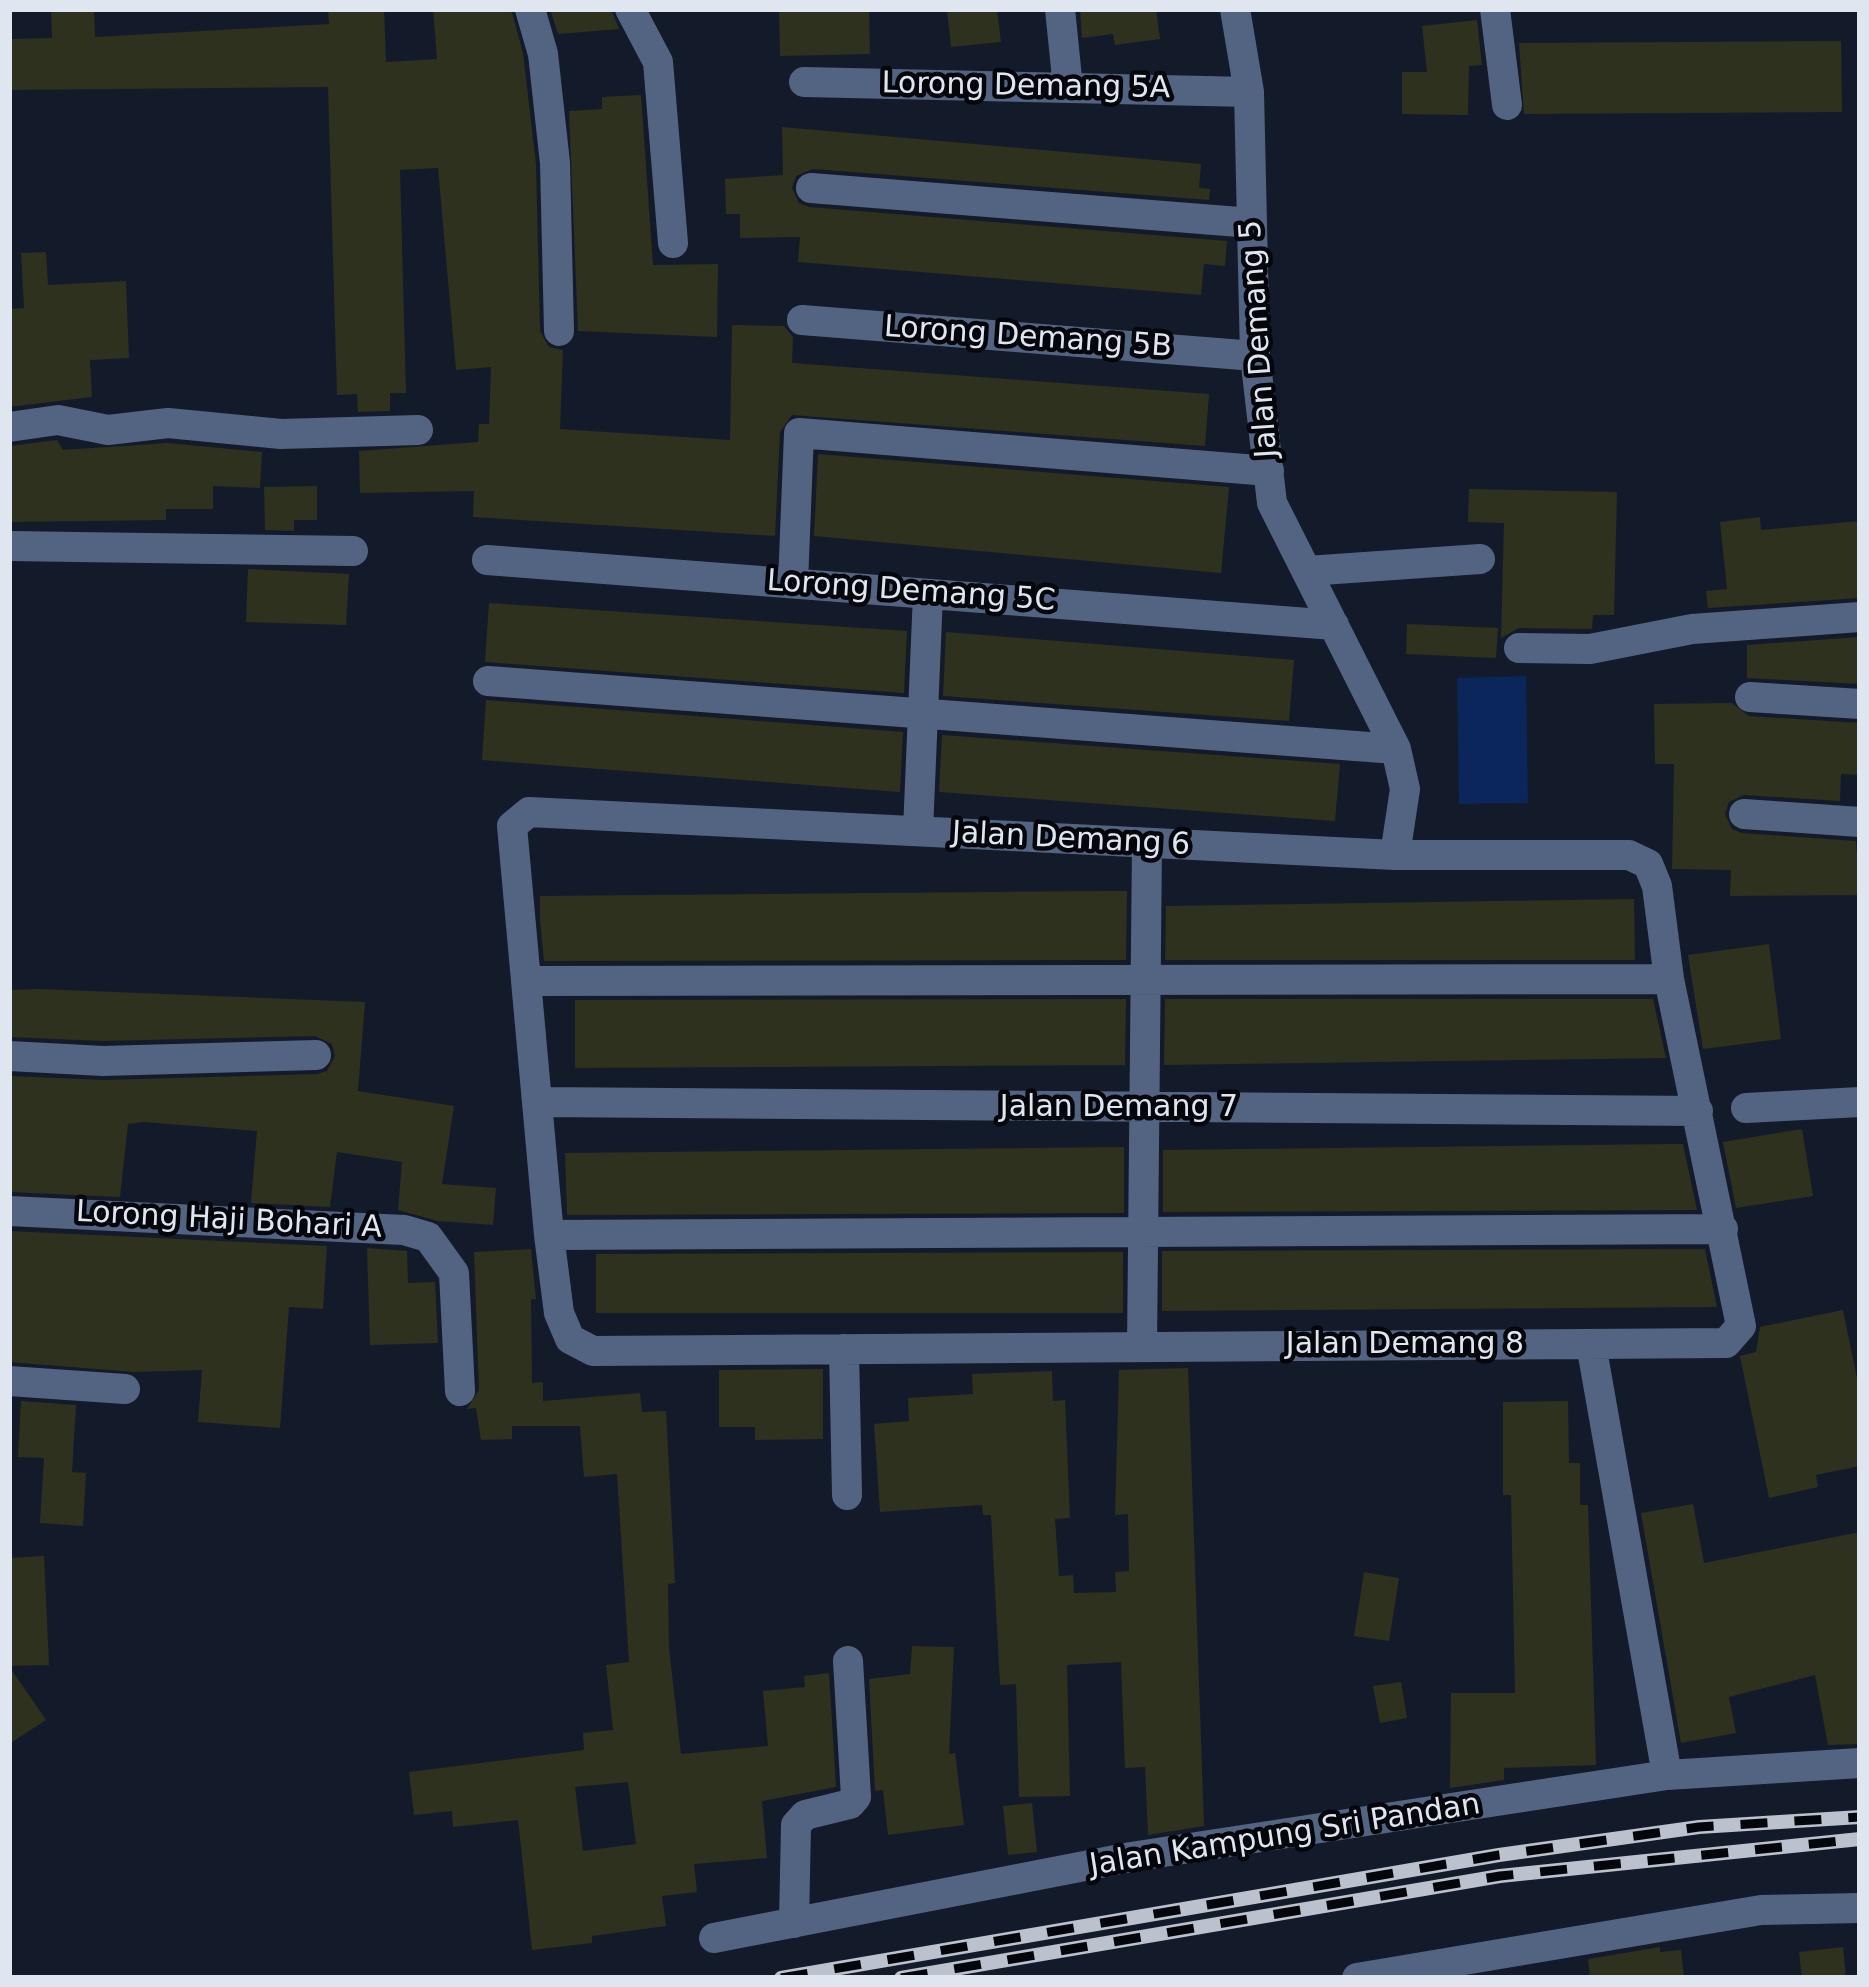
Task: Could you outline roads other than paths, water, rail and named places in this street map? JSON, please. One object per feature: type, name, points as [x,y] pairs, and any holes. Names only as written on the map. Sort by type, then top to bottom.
[{"type":"street","points":[[530,9],[543,54],[555,163],[559,331]]},
{"type":"street","points":[[630,9],[658,62],[673,243]]},
{"type":"street","points":[[1060,9],[1068,88]]},
{"type":"street","name":"Jalan Demang 5","points":[[1235,9],[1249,92],[1255,356],[1272,503],[1396,749],[1405,789],[1395,855]]},
{"type":"street","points":[[1495,9],[1507,105]]},
{"type":"street","name":"Lorong Demang 5A","points":[[804,82],[1249,92]]},
{"type":"street","points":[[811,188],[1252,223]]},
{"type":"street","name":"Lorong Demang 5B","points":[[802,320],[1255,356]]},
{"type":"street","points":[[9,427],[58,420],[108,430],[168,423],[281,434],[418,430]]},
{"type":"street","points":[[793,583],[799,433],[1269,471]]},
{"type":"street","points":[[9,546],[353,551]]},
{"type":"street","points":[[1307,571],[1480,559]]},
{"type":"street","name":"Lorong Demang 5C","points":[[487,560],[1334,625]]},
{"type":"street","points":[[917,831],[928,593]]},
{"type":"street","points":[[1519,648],[1590,649],[1692,629],[1860,617]]},
{"type":"street","points":[[488,680],[1396,749]]},
{"type":"street","points":[[1750,697],[1860,704]]},
{"type":"street","name":"Jalan Demang 6","points":[[527,981],[515,818],[529,812],[1395,855],[1629,855]]},
{"type":"street","points":[[1744,814],[1860,822]]},
{"type":"street","points":[[1142,1347],[1147,844]]},
{"type":"street","name":"Jalan Demang 8","points":[[549,1235],[559,1313],[570,1339],[593,1351],[1726,1343],[1741,1326],[1669,980],[1657,886],[1648,865],[1629,855]]},
{"type":"street","points":[[1669,980],[527,981],[549,1235],[1723,1228]]},
{"type":"street","points":[[9,1056],[267,1061],[316,1055]]},
{"type":"street","name":"Jalan Demang 7","points":[[540,1102],[1698,1111]]},
{"type":"street","points":[[1746,1108],[1860,1102]]},
{"type":"street","name":"Lorong Haji Bohari A","points":[[9,1210],[404,1230],[428,1237],[454,1274],[460,1391]]},
{"type":"street","points":[[1591,1344],[1667,1775]]},
{"type":"street","points":[[844,1349],[848,1495]]},
{"type":"street","points":[[9,1381],[124,1389]]},
{"type":"street","points":[[794,1923],[796,1825],[805,1815],[850,1804],[856,1797],[848,1661]]},
{"type":"street","name":"Jalan Kampung Sri Pandan","points":[[714,1938],[1131,1857],[1667,1775],[1860,1763]]},
{"type":"street","points":[[1357,1978],[1761,1910],[1860,1907]]},
{"type":"railway","points":[[781,1978],[1499,1855],[1699,1827],[1860,1817]]},
{"type":"railway","points":[[901,1978],[1500,1876],[1860,1839]]}]
